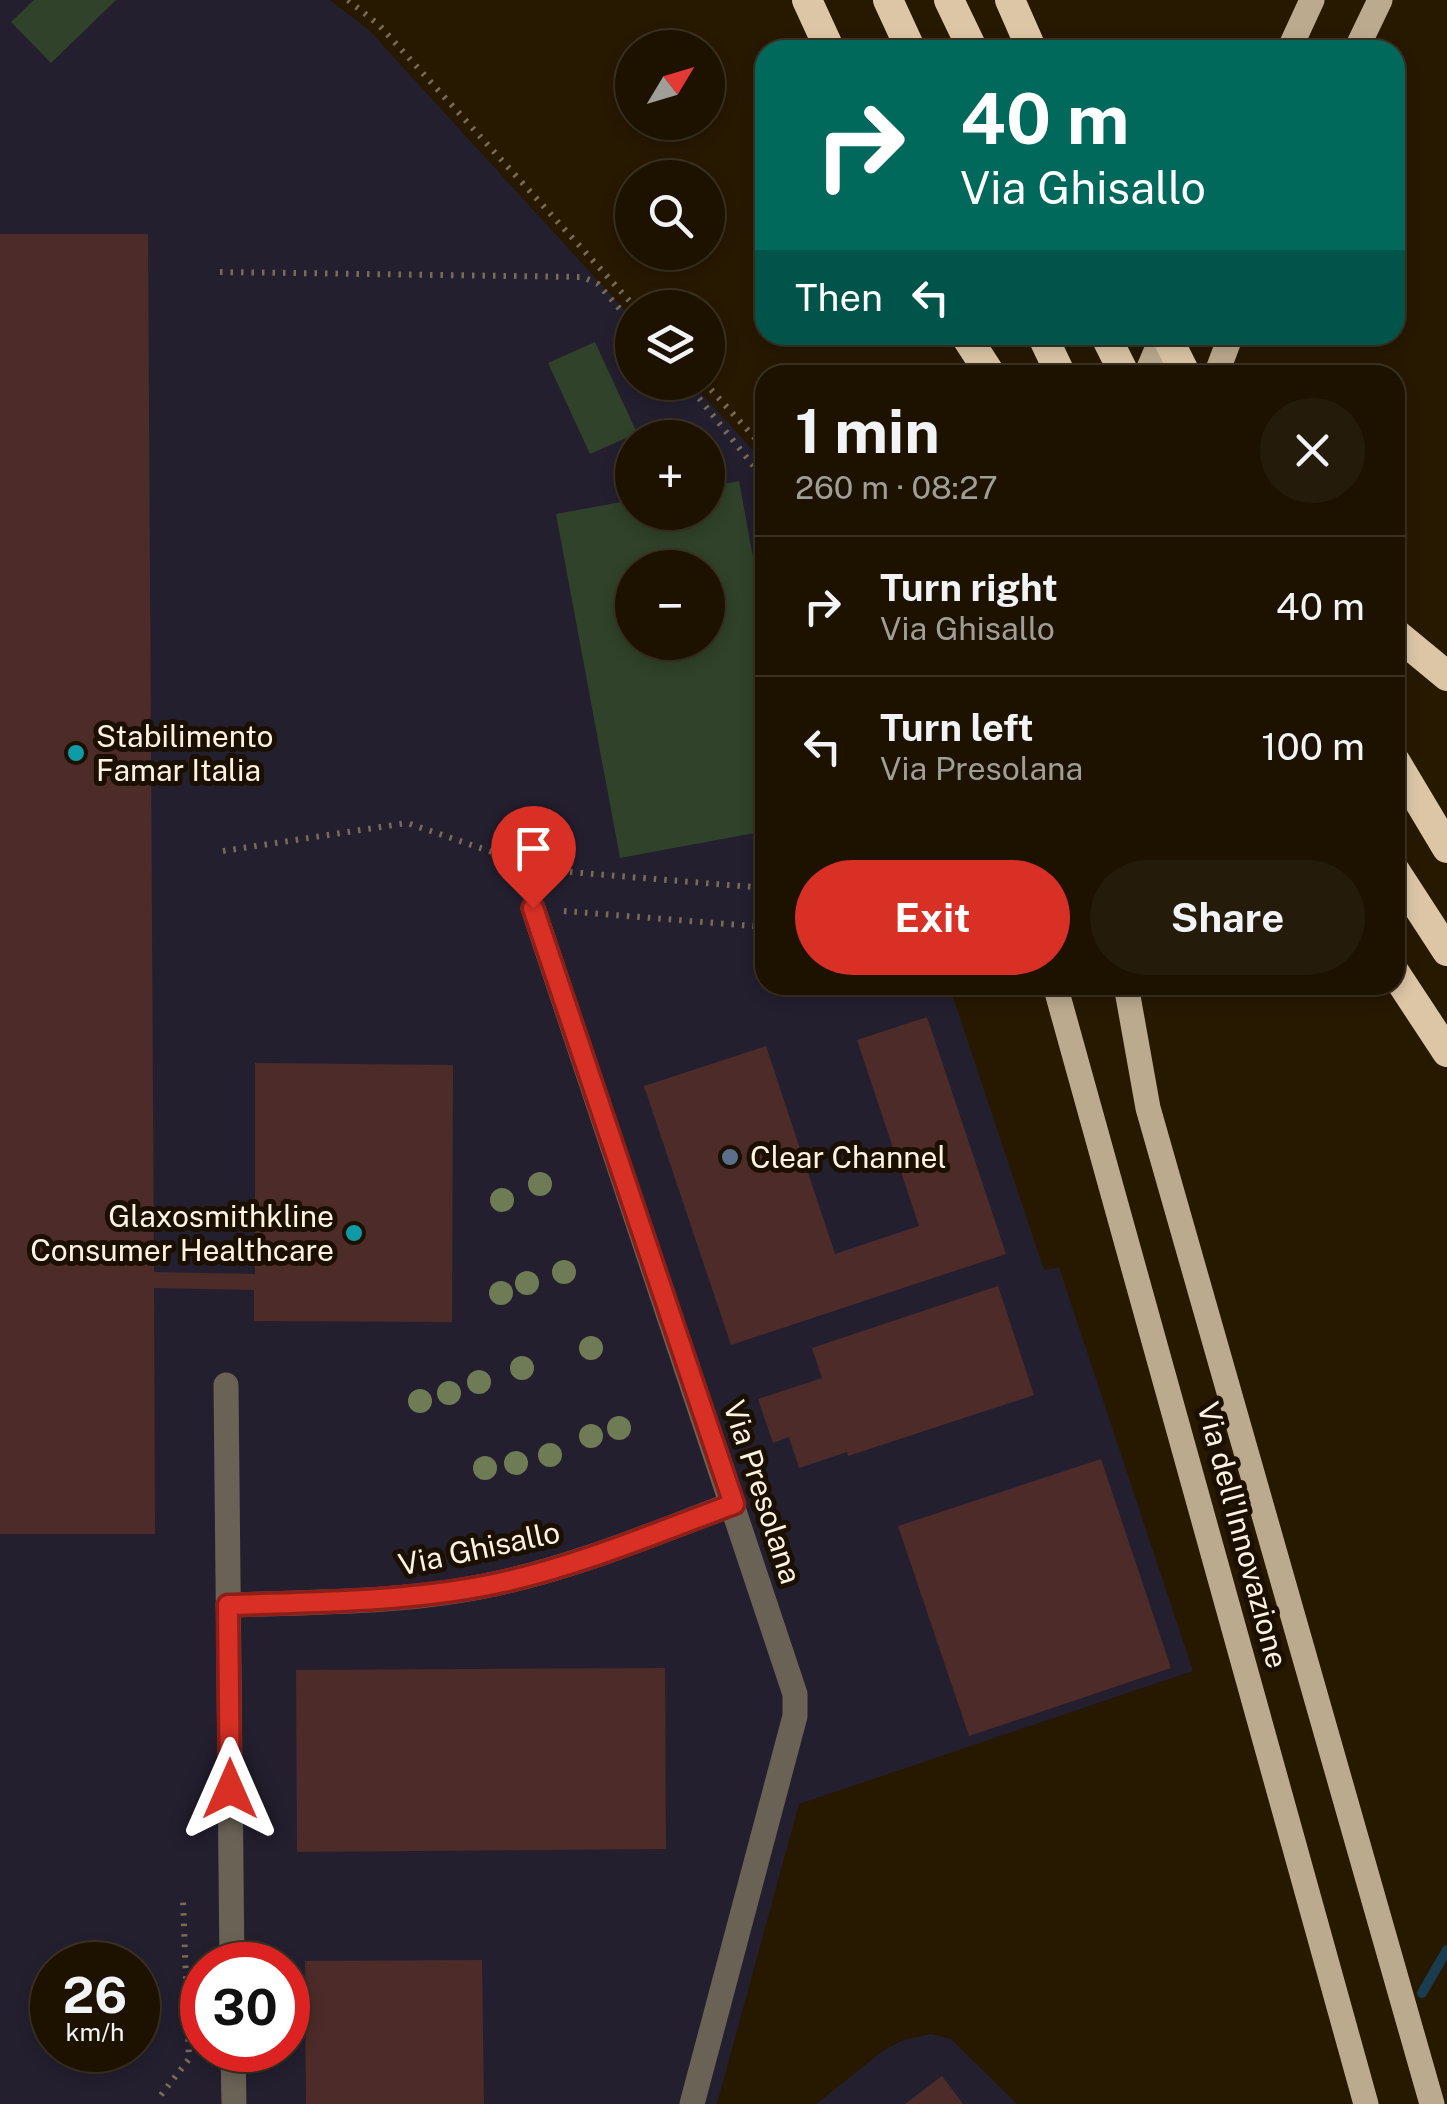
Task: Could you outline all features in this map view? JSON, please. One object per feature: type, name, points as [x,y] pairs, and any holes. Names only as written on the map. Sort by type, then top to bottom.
[{"type":"highway","points":[[807,0],[825,40]]},
{"type":"highway","points":[[888,0],[906,40]]},
{"type":"highway","points":[[949,0],[967,40]]},
{"type":"highway","points":[[1010,0],[1028,40]]},
{"type":"highway","points":[[1405,642],[1447,676]]},
{"type":"highway","points":[[1405,778],[1447,848]]},
{"type":"highway","points":[[1405,886],[1447,952]]},
{"type":"highway","points":[[1405,992],[1447,1053]]},
{"type":"main road","points":[[1294,40],[1312,0]]},
{"type":"main road","points":[[1361,40],[1380,0]]},
{"type":"main road","name":"Via dell'Innovazione","points":[[1057,995],[1366,2104]]},
{"type":"main road","name":"Via dell'Innovazione","points":[[1128,995],[1148,1108],[1432,2104]]},
{"type":"street","name":"Via Presolana","points":[[533,908],[796,1694],[795,1716],[692,2104]]},
{"type":"street","points":[[226,1385],[232,1942]]},
{"type":"street","name":"Via Ghisallo","points":[[228,1605],[406,1598],[495,1584],[610,1550],[734,1504]]},
{"type":"street","points":[[233,2072],[234,2104]]},
{"type":"path","points":[[348,0],[379,26],[620,290]]},
{"type":"path","points":[[220,272],[583,277],[598,284],[615,304]]},
{"type":"path","points":[[701,400],[755,468]]},
{"type":"path","points":[[720,400],[755,438]]},
{"type":"path","points":[[223,852],[407,824],[545,870],[755,887]]},
{"type":"path","points":[[533,908],[755,926]]},
{"type":"path","points":[[161,2096],[189,2059],[183,1900]]},
{"type":"shaded area","points":[[0,0],[330,0],[369,30],[615,299],[615,400],[708,400],[755,452],[755,995],[952,995],[1044,1270],[1059,1267],[1193,1671],[799,1804],[717,2104],[0,2104]]},
{"type":"shaded area","points":[[931,2034],[951,2039],[1017,2104],[816,2104],[883,2051],[903,2040]]},
{"type":"green space","points":[[34,0],[116,0],[51,63],[11,22]]},
{"type":"green space","points":[[595,342],[615,385],[615,400],[622,400],[631,420],[615,420],[615,443],[590,454],[548,363]]},
{"type":"green space","points":[[739,481],[755,568],[755,833],[620,858],[556,514],[615,503],[615,530],[725,530],[725,484]]},
{"type":"building","name":"Stabilimento Famar Italia","points":[[0,234],[148,234],[154,1272],[255,1274],[255,1063],[453,1065],[452,1322],[254,1321],[254,1290],[154,1288],[155,1534],[0,1534]]},
{"type":"building","points":[[927,1017],[1006,1254],[731,1345],[644,1086],[766,1046],[835,1254],[919,1226],[857,1040]]},
{"type":"building","points":[[998,1286],[1034,1395],[848,1456],[847,1452],[799,1468],[789,1437],[773,1443],[758,1399],[822,1378],[812,1348]]},
{"type":"building","points":[[1101,1459],[1171,1668],[969,1736],[898,1526]]},
{"type":"building","points":[[665,1668],[666,1849],[297,1852],[296,1670]]},
{"type":"building","points":[[482,1960],[484,2104],[306,2104],[306,2072],[310,2072],[310,1961]]},
{"type":"building","points":[[942,2076],[963,2104],[905,2104]]},
{"type":"waterway","points":[[1422,1993],[1447,1950]]},
{"type":"place","name":"Stabilimento Famar Italia","points":[[76,753]]},
{"type":"place","name":"Clear Channel","points":[[730,1157]]},
{"type":"place","name":"Glaxosmithkline Consumer Healthcare","points":[[354,1233]]},
{"type":"route","points":[[230,1789],[228,1605],[406,1598],[495,1584],[610,1550],[734,1504],[533,908]]}]
